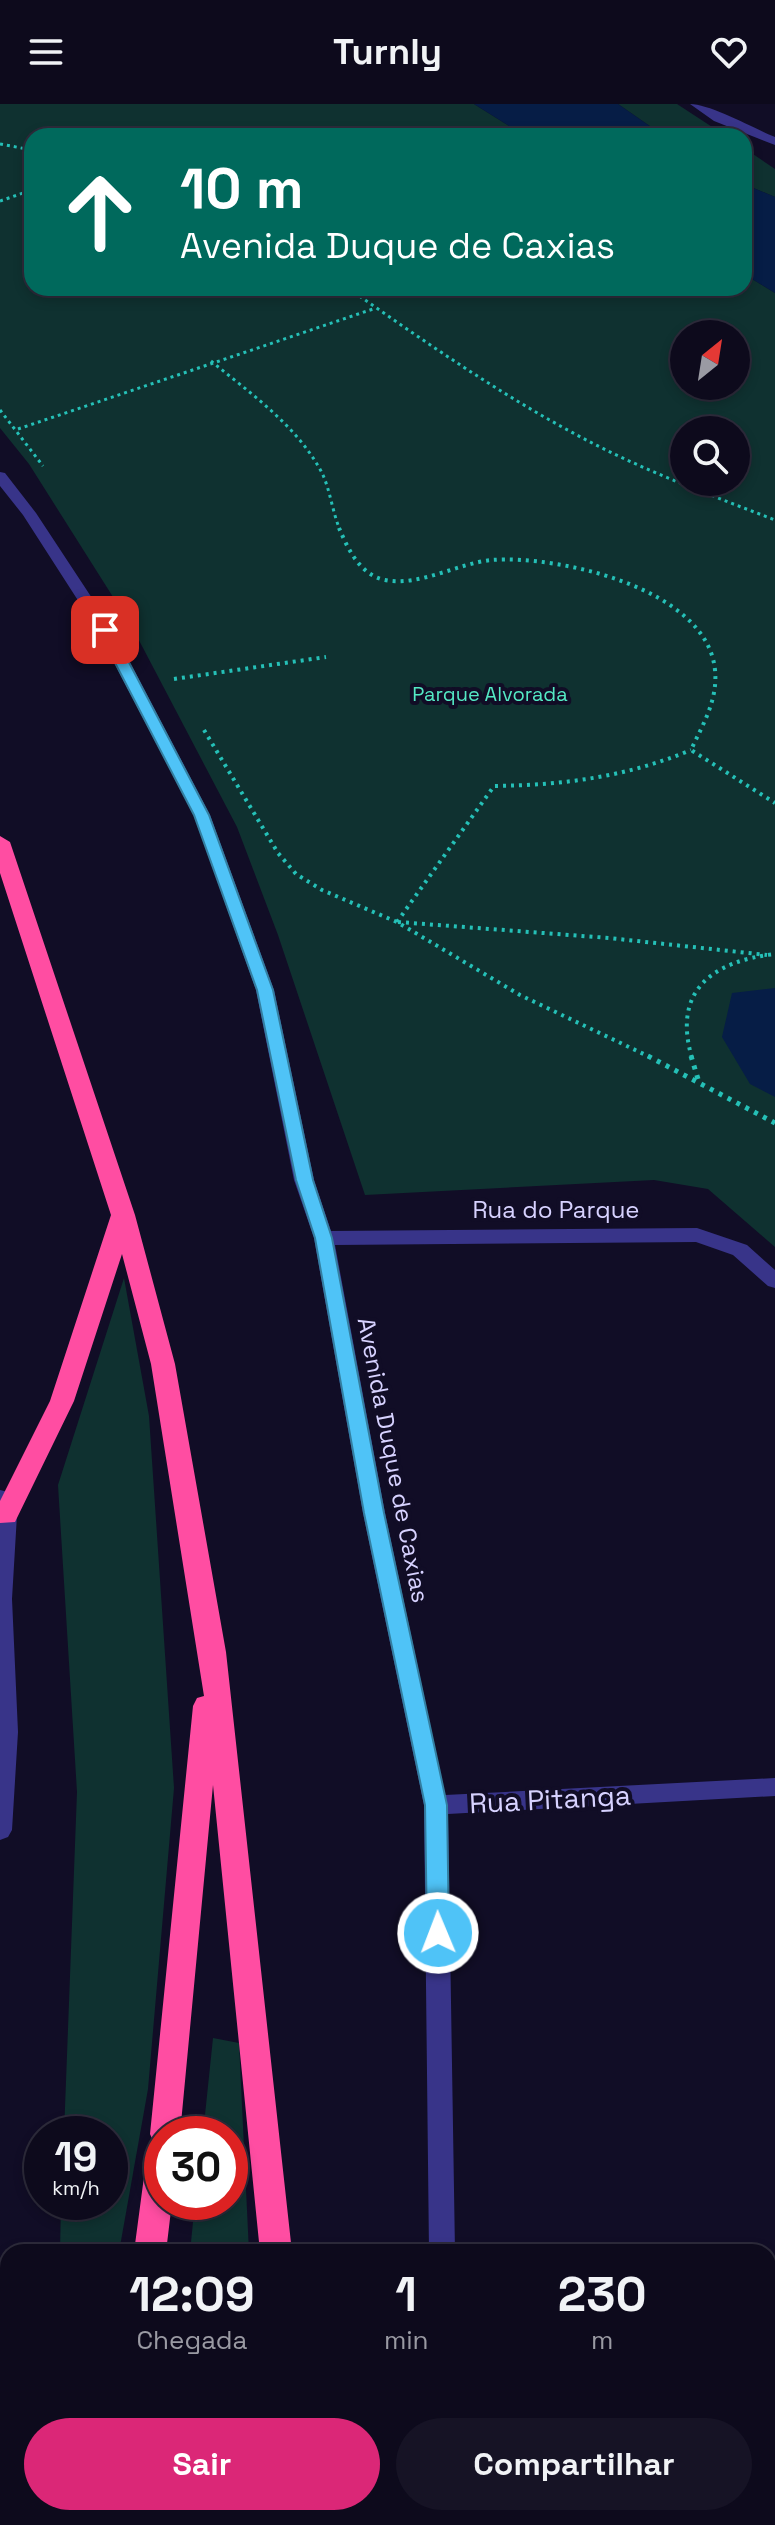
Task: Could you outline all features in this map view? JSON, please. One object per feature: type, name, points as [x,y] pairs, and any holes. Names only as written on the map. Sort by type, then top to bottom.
[{"type":"highway","points":[[0,842],[123,1215],[163,1364],[213,1652],[275,2244]]},
{"type":"highway","points":[[3,1507],[62,1401],[123,1215]]},
{"type":"highway","points":[[167,2116],[213,1652]]},
{"type":"highway","points":[[151,2244],[154,2220]]},
{"type":"street","points":[[696,104],[718,118],[743,128]]},
{"type":"street","points":[[752,132],[775,141]]},
{"type":"street","name":"Avenida Duque de Caxias","points":[[0,476],[29,513],[105,630],[202,815],[265,990],[304,1180],[324,1238],[374,1513],[436,1805]]},
{"type":"street","name":"Rua do Parque","points":[[324,1238],[697,1235],[740,1250],[775,1281]]},
{"type":"street","points":[[0,1830],[7,1732],[0,1599],[3,1507]]},
{"type":"street","name":"Rua Pitanga","points":[[442,2244],[436,1805],[775,1787]]},
{"type":"path","points":[[0,144],[24,148]]},
{"type":"path","points":[[0,201],[24,193]]},
{"type":"path","points":[[359,296],[431,346],[580,435],[643,467],[775,520]]},
{"type":"path","points":[[18,429],[211,361],[376,308]]},
{"type":"path","points":[[211,361],[263,404],[303,445],[323,475],[331,508],[351,551],[360,565],[374,577],[398,582],[461,564],[526,560],[604,574],[663,598],[687,614],[713,656],[718,673],[703,729],[691,750],[646,771],[578,784],[494,786],[397,922]]},
{"type":"path","points":[[0,410],[18,429],[45,469]]},
{"type":"path","points":[[133,685],[326,657]]},
{"type":"path","points":[[168,667],[179,688]]},
{"type":"path","points":[[203,728],[278,853],[296,874],[322,890],[397,922],[520,995],[699,1080],[775,1123]]},
{"type":"path","points":[[691,750],[775,803]]},
{"type":"path","points":[[397,922],[609,938],[767,955]]},
{"type":"path","points":[[699,1080],[685,1018],[697,985],[729,965],[775,954]]},
{"type":"green space","name":"Parque Alvorada","points":[[0,104],[474,104],[512,128],[24,128],[24,296],[752,296],[752,279],[775,293],[775,1247],[708,1189],[654,1180],[365,1195],[278,935],[237,827],[132,627],[29,464],[0,428]]},
{"type":"green space","points":[[618,104],[677,104],[714,128],[652,128]]},
{"type":"green space","points":[[752,153],[775,169],[775,197],[752,187]]},
{"type":"green space","points":[[124,1278],[149,1416],[174,1788],[148,2089],[128,2201],[128,2116],[65,2116],[77,1792],[58,1485]]},
{"type":"green space","points":[[213,2038],[239,2043],[242,2116],[205,2116]]},
{"type":"green space","points":[[61,2220],[125,2220],[120,2244],[60,2244]]},
{"type":"green space","points":[[193,2220],[247,2220],[249,2244],[191,2244]]},
{"type":"water","points":[[474,104],[618,104],[652,128],[512,128]]},
{"type":"water","points":[[752,187],[775,197],[775,293],[752,279]]},
{"type":"water","points":[[775,988],[775,1097],[750,1084],[722,1037],[732,993]]},
{"type":"route","points":[[105,630],[202,815],[265,990],[304,1180],[324,1238],[374,1513],[436,1805],[438,1933]]}]
